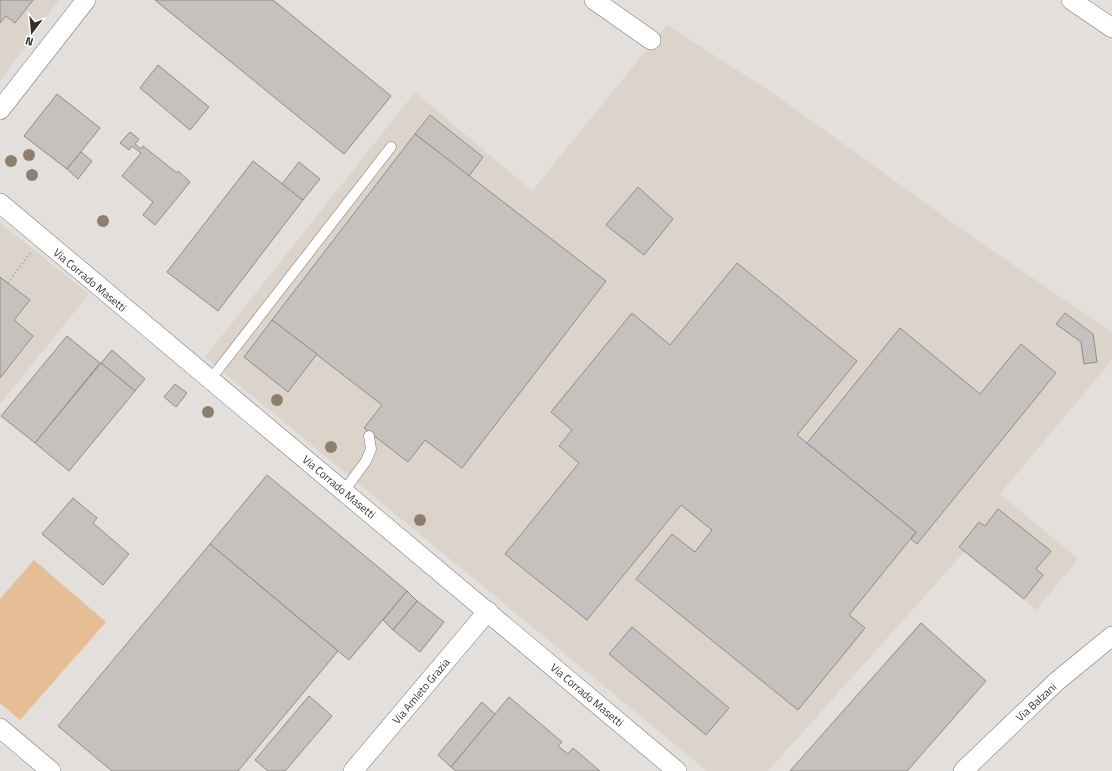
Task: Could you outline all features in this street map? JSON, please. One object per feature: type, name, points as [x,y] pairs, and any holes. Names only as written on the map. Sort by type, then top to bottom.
[{"type":"street","points":[[0,110],[86,0]]},
{"type":"street","points":[[594,0],[651,40]]},
{"type":"street","points":[[1071,0],[1112,28]]},
{"type":"street","name":"Via Corrado Masetti","points":[[0,203],[677,771]]},
{"type":"street","name":"Via Amleto Grazia","points":[[353,771],[488,611]]},
{"type":"street","name":"Via Balzani","points":[[963,771],[1056,682],[1112,636]]},
{"type":"street","points":[[0,728],[51,771]]},
{"type":"lane","points":[[210,380],[391,147]]},
{"type":"lane","points":[[344,491],[366,461],[371,449],[369,436]]},
{"type":"path","points":[[8,283],[41,238]]},
{"type":"shaded area","points":[[0,0],[59,0],[0,81]]},
{"type":"shaded area","points":[[667,25],[774,94],[981,243],[1112,332],[1112,360],[1000,494],[1078,559],[1036,610],[966,550],[768,771],[707,771],[205,357],[415,92],[532,191]]},
{"type":"shaded area","points":[[0,223],[89,294],[0,404]]},
{"type":"shaded area","points":[[34,560],[106,622],[20,720],[0,703],[0,599]]},
{"type":"building","points":[[0,0],[33,0],[15,23],[6,16],[0,23]]},
{"type":"building","points":[[155,0],[273,0],[391,96],[344,154]]},
{"type":"building","points":[[158,65],[209,107],[190,130],[140,88]]},
{"type":"building","points":[[57,94],[100,128],[67,169],[24,136]]},
{"type":"building","points":[[430,115],[483,157],[469,176],[415,134]]},
{"type":"building","points":[[130,132],[139,139],[135,144],[141,149],[143,146],[177,173],[178,171],[190,182],[155,225],[143,215],[153,202],[122,176],[141,153],[132,146],[129,150],[120,143]]},
{"type":"building","points":[[415,134],[606,281],[462,468],[425,440],[408,462],[364,428],[382,405],[272,320]]},
{"type":"building","points":[[81,152],[92,161],[78,179],[67,169]]},
{"type":"building","points":[[253,161],[303,200],[218,311],[167,272]]},
{"type":"building","points":[[299,162],[320,179],[303,200],[282,184]]},
{"type":"building","points":[[638,187],[673,219],[644,255],[606,225]]},
{"type":"building","points":[[737,263],[857,361],[797,435],[916,532],[849,615],[865,628],[798,710],[636,579],[672,534],[695,552],[712,530],[681,505],[587,620],[505,554],[579,463],[559,446],[572,430],[551,412],[632,313],[670,345]]},
{"type":"building","points":[[0,277],[30,300],[14,320],[33,336],[0,378]]},
{"type":"building","points":[[1065,313],[1093,334],[1097,362],[1084,364],[1081,342],[1056,324]]},
{"type":"building","points":[[272,320],[317,354],[288,392],[244,357]]},
{"type":"building","points":[[900,328],[980,394],[1021,344],[1056,373],[917,544],[911,539],[916,532],[807,443]]},
{"type":"building","points":[[67,336],[100,363],[35,443],[1,416]]},
{"type":"building","points":[[112,350],[145,379],[135,391],[101,363]]},
{"type":"building","points":[[101,363],[135,391],[69,471],[35,443]]},
{"type":"building","points":[[175,384],[187,393],[176,407],[164,397]]},
{"type":"building","points":[[267,475],[407,591],[349,660],[210,544]]},
{"type":"building","points":[[73,498],[97,518],[93,523],[129,554],[103,585],[42,534]]},
{"type":"building","points":[[998,509],[1051,551],[1036,569],[1043,575],[1024,599],[959,547],[979,522],[985,526]]},
{"type":"building","points":[[210,544],[338,651],[238,771],[112,771],[58,726]]},
{"type":"building","points":[[407,591],[417,601],[393,630],[383,620]]},
{"type":"building","points":[[417,601],[444,622],[420,652],[393,630]]},
{"type":"building","points":[[921,623],[986,681],[907,771],[790,771]]},
{"type":"building","points":[[632,627],[729,708],[706,735],[609,654]]},
{"type":"building","points":[[309,696],[332,716],[285,771],[268,771],[255,760]]},
{"type":"building","points":[[509,697],[562,742],[558,746],[568,754],[573,748],[600,771],[456,771],[451,767]]},
{"type":"building","points":[[482,702],[495,714],[451,767],[438,755]]}]
